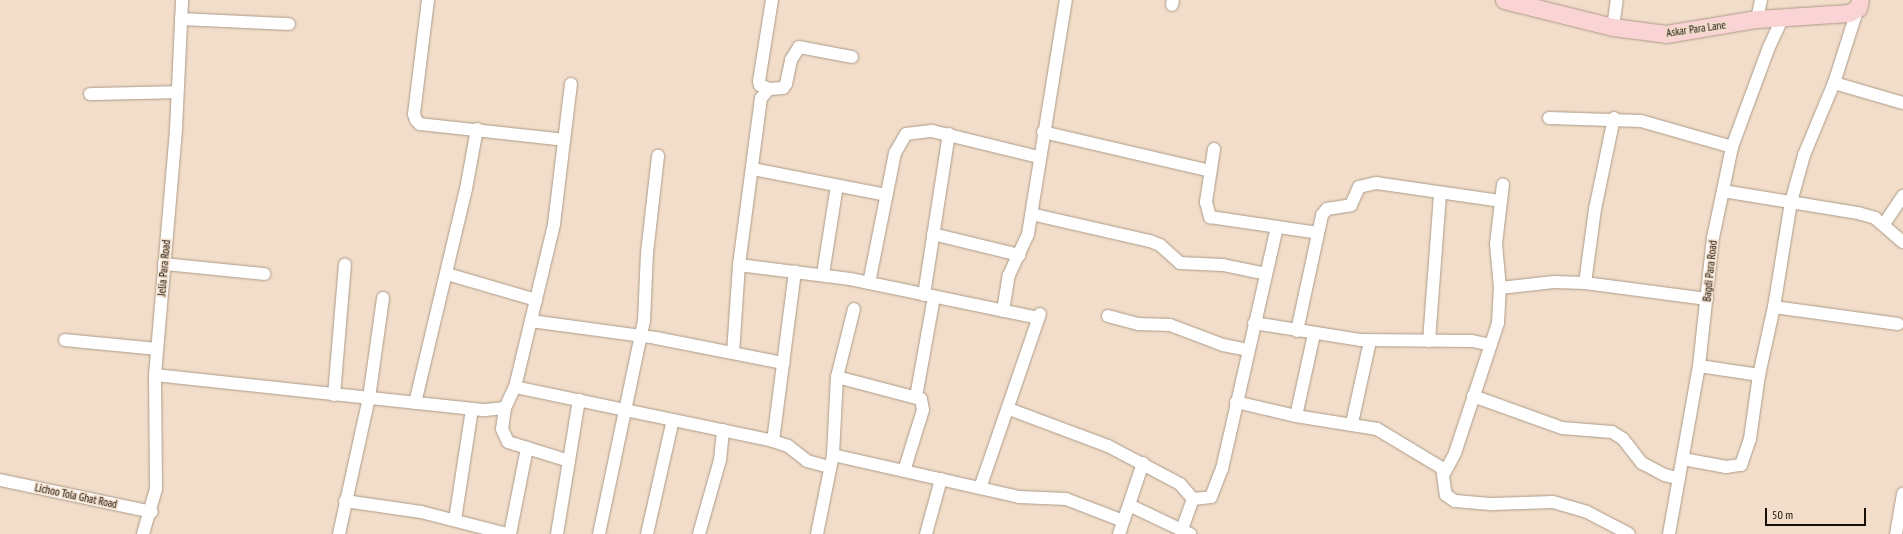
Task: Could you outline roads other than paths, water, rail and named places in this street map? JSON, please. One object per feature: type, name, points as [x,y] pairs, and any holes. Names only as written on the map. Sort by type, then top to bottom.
[{"type":"street","name":"Jelia Para Road","points":[[143,534],[152,512],[158,473],[155,375],[178,92],[182,0]]},
{"type":"street","points":[[428,0],[414,117],[420,124],[477,129],[564,140]]},
{"type":"street","points":[[772,0],[760,85],[769,89],[783,88],[786,84],[791,60],[799,47],[852,57]]},
{"type":"street","points":[[1003,311],[1009,275],[1027,238],[1043,132],[1066,0]]},
{"type":"street","name":"Askar Para Lane","points":[[1504,0],[1613,27],[1666,34],[1757,19],[1849,14],[1859,4]]},
{"type":"street","points":[[1613,27],[1617,0]]},
{"type":"street","points":[[1757,19],[1761,0]]},
{"type":"street","points":[[1683,459],[1726,467],[1742,464],[1750,440],[1759,374],[1774,307],[1791,202],[1804,155],[1834,83],[1859,4]]},
{"type":"street","name":"Bagdi Para Road","points":[[1669,534],[1677,478],[1683,459],[1699,366],[1713,238],[1732,147],[1763,61],[1783,17]]},
{"type":"street","points":[[181,19],[289,24]]},
{"type":"street","points":[[1834,83],[1903,103]]},
{"type":"street","points":[[569,460],[527,448],[504,437],[505,408],[515,387],[554,224],[571,84]]},
{"type":"street","points":[[733,353],[739,265],[753,169],[761,98],[769,89]]},
{"type":"street","points":[[90,94],[178,92]]},
{"type":"street","points":[[1548,118],[1614,118],[1664,126],[1732,147]]},
{"type":"street","points":[[1584,283],[1595,209],[1614,118]]},
{"type":"street","points":[[415,403],[447,274],[477,129]]},
{"type":"street","points":[[869,283],[895,153],[906,134],[932,130],[1039,157]]},
{"type":"street","points":[[1043,132],[1210,171]]},
{"type":"street","points":[[916,397],[929,296],[933,234],[949,134]]},
{"type":"street","points":[[1214,149],[1206,202],[1210,217],[1318,233]]},
{"type":"street","points":[[598,534],[641,335],[658,156]]},
{"type":"street","points":[[753,169],[887,196]]},
{"type":"street","points":[[1297,331],[1318,233],[1327,209],[1351,205],[1359,187],[1367,183],[1501,201]]},
{"type":"street","points":[[1503,184],[1496,244],[1500,288],[1498,323],[1455,453],[1445,472],[1446,495],[1455,501],[1493,504],[1553,502],[1587,512],[1629,534]]},
{"type":"street","points":[[823,274],[837,186]]},
{"type":"street","points":[[1723,191],[1858,213],[1884,224],[1903,242]]},
{"type":"street","points":[[1429,341],[1440,193]]},
{"type":"street","points":[[1884,224],[1903,196]]},
{"type":"street","points":[[1031,214],[1150,241],[1160,245],[1180,263],[1213,264],[1266,274]]},
{"type":"street","points":[[1193,500],[1207,500],[1214,493],[1277,227]]},
{"type":"street","points":[[933,234],[1018,255]]},
{"type":"street","points":[[164,264],[265,274]]},
{"type":"street","points":[[334,395],[345,264]]},
{"type":"street","points":[[739,265],[823,274],[1003,311],[1039,316],[1009,409],[980,488]]},
{"type":"street","points":[[773,441],[795,271]]},
{"type":"street","points":[[447,274],[536,300]]},
{"type":"street","points":[[1500,288],[1554,282],[1584,283],[1707,299]]},
{"type":"street","points":[[340,534],[369,398],[383,298]]},
{"type":"street","points":[[1774,307],[1898,324]]},
{"type":"street","points":[[817,534],[833,455],[837,377],[854,309]]},
{"type":"street","points":[[1108,316],[1138,324],[1170,325],[1223,345],[1248,350]]},
{"type":"street","points":[[531,321],[582,330],[641,335],[784,363]]},
{"type":"street","points":[[1254,323],[1314,334],[1370,340],[1429,341],[1491,345]]},
{"type":"street","points":[[1296,416],[1314,334]]},
{"type":"street","points":[[65,340],[157,349]]},
{"type":"street","points":[[1352,423],[1370,340]]},
{"type":"street","points":[[1699,366],[1759,374]]},
{"type":"street","points":[[155,375],[472,409],[505,408]]},
{"type":"street","points":[[837,377],[916,397],[923,404],[923,410],[904,471]]},
{"type":"street","points":[[515,387],[773,441],[788,446],[808,461],[830,467]]},
{"type":"street","points":[[1473,396],[1562,428],[1612,432],[1623,439],[1642,463],[1651,470],[1677,478]]},
{"type":"street","points":[[557,534],[579,400]]},
{"type":"street","points":[[1236,402],[1296,416],[1352,423],[1387,434],[1445,472]]},
{"type":"street","points":[[455,520],[472,409]]},
{"type":"street","points":[[1009,409],[1143,462],[1180,484],[1193,500]]},
{"type":"street","points":[[647,534],[673,420]]},
{"type":"street","points":[[699,534],[718,465],[723,430]]},
{"type":"street","points":[[346,501],[421,512],[508,534],[527,448]]},
{"type":"street","points":[[833,455],[1027,498],[1066,499],[1123,521]]},
{"type":"street","points":[[1118,534],[1143,462]]},
{"type":"street","points":[[926,534],[941,479]]},
{"type":"street","name":"Lichoo Tola Ghat Road","points":[[0,480],[152,512]]},
{"type":"street","points":[[1896,534],[1903,494]]},
{"type":"street","points":[[1128,505],[1186,532],[1193,500]]}]
